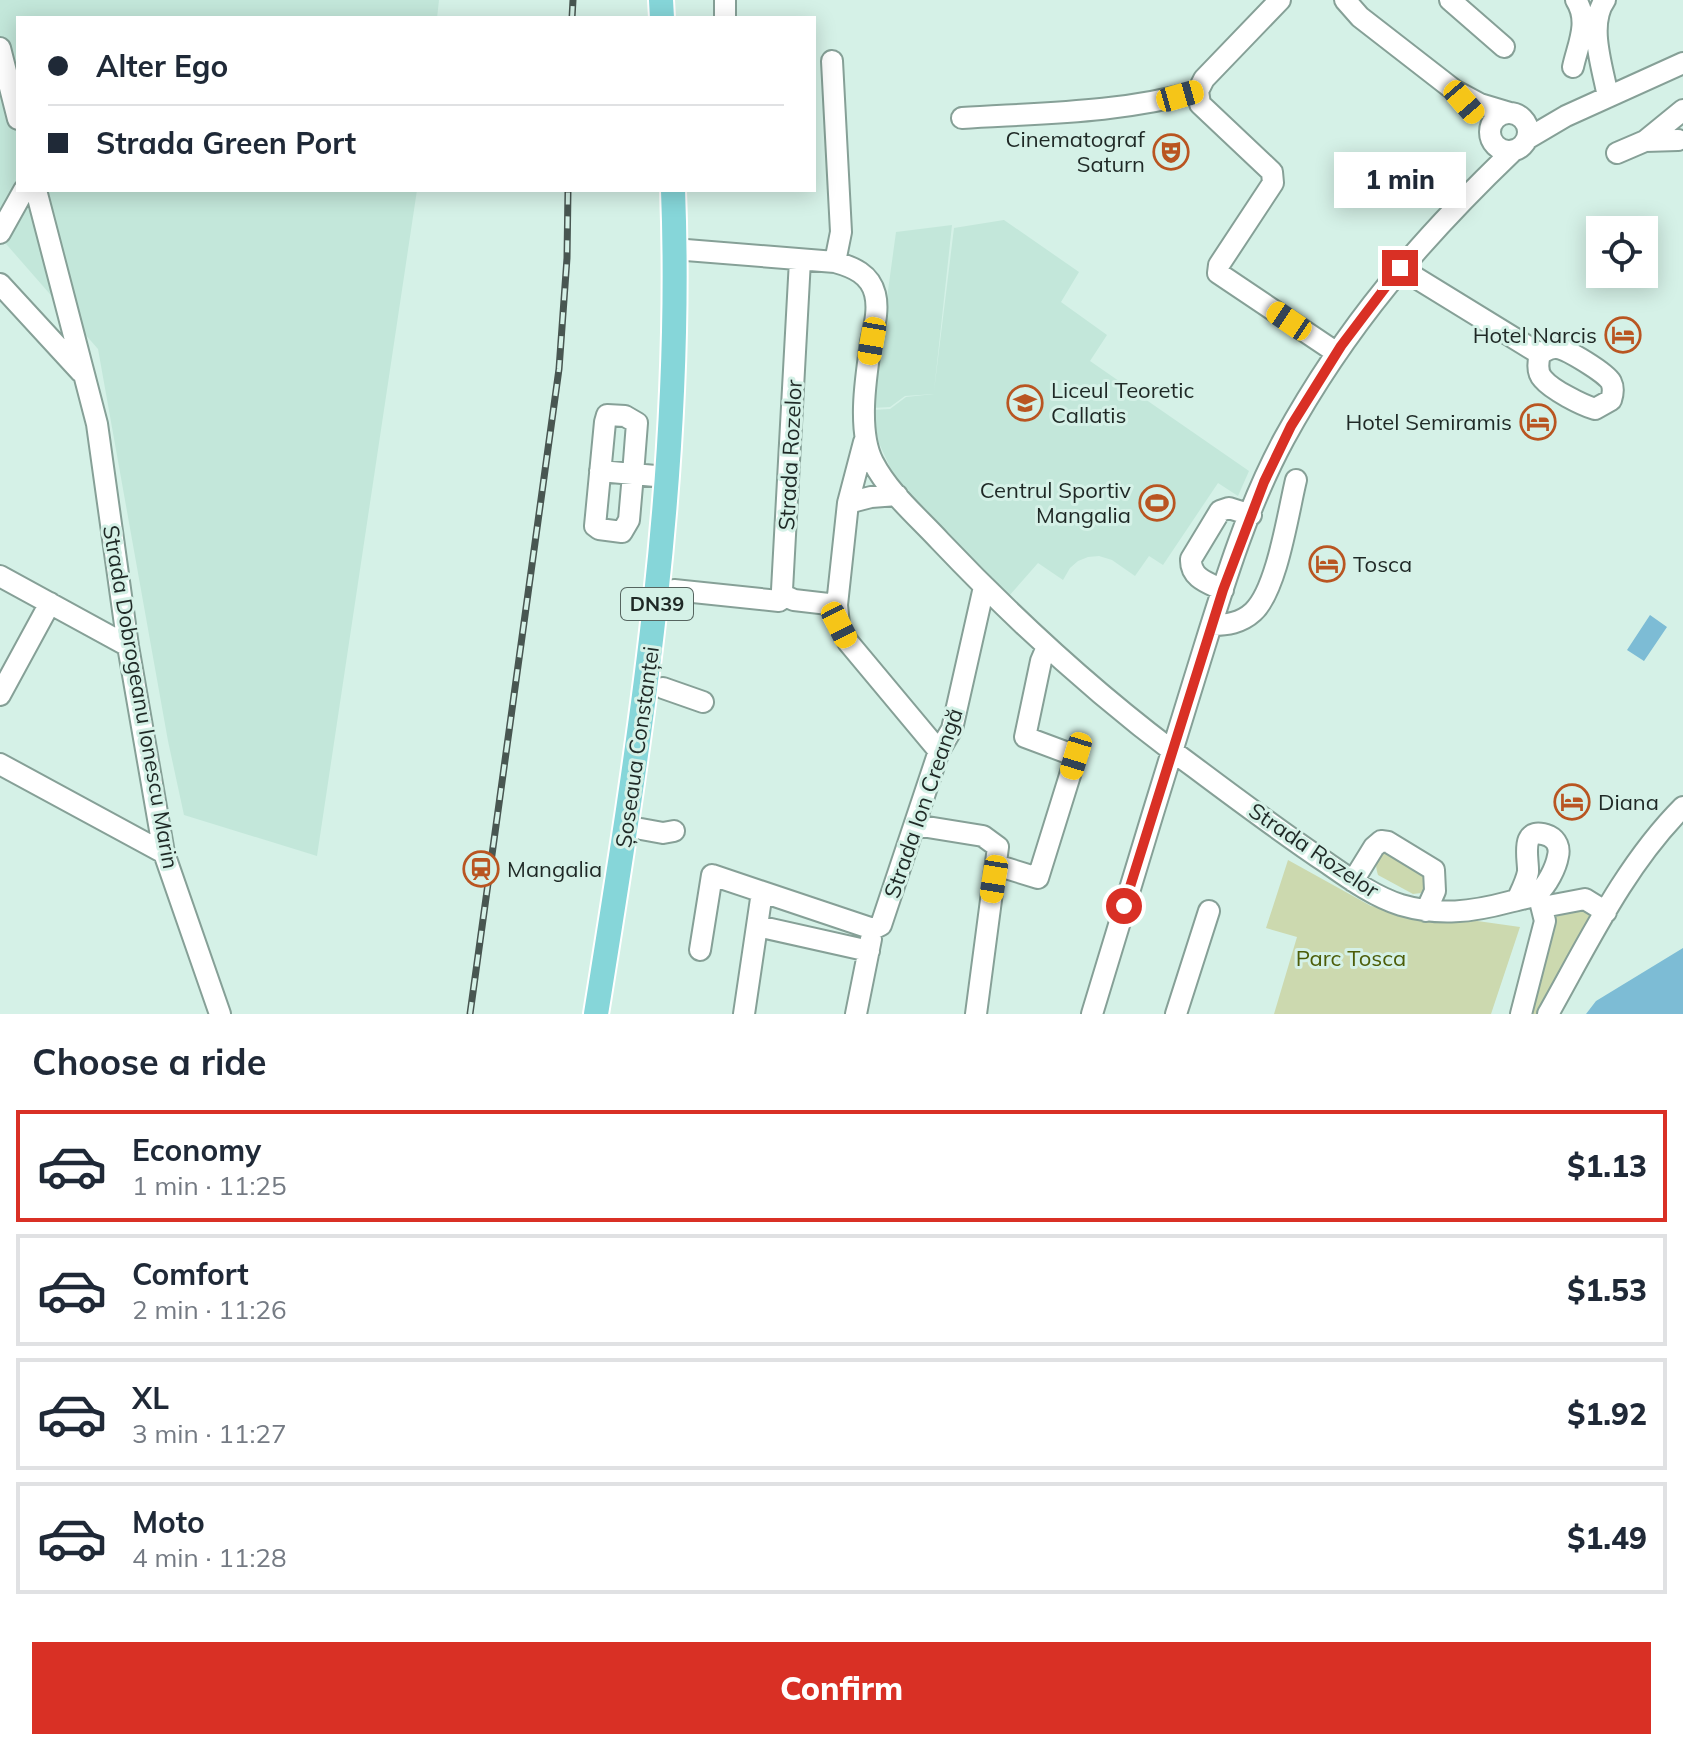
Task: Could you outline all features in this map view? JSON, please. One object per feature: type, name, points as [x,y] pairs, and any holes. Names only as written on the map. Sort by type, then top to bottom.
[{"type":"main road","name":"Șoseaua Constanței","points":[[596,1014],[653,640],[672,373],[673,192]]},
{"type":"main road","name":"Șoseaua Constanței","points":[[612,1014],[663,688],[674,590],[683,425],[685,192]]},
{"type":"street","points":[[1280,0],[1204,79],[1198,91],[1200,104],[1272,172],[1273,183],[1219,265],[1218,273],[1337,353]]},
{"type":"street","points":[[1345,0],[1360,17],[1454,90],[1525,122],[1520,145]]},
{"type":"street","points":[[1450,0],[1504,47]]},
{"type":"street","points":[[1573,67],[1583,39],[1581,10],[1576,0]]},
{"type":"street","points":[[1605,0],[1598,10],[1596,27],[1608,97]]},
{"type":"street","points":[[0,48],[16,111]]},
{"type":"street","points":[[832,61],[841,232],[835,262]]},
{"type":"street","points":[[1092,1014],[1223,590],[1283,441],[1337,353],[1400,268],[1466,196],[1520,145],[1566,116],[1683,63]]},
{"type":"street","points":[[1454,90],[1497,147],[1520,145]]},
{"type":"street","points":[[962,118],[1093,110],[1162,102],[1198,91]]},
{"type":"street","points":[[1617,153],[1645,141],[1683,110]]},
{"type":"street","points":[[1466,196],[1484,167],[1494,120],[1510,113]]},
{"type":"street","points":[[1645,141],[1681,140]]},
{"type":"street","points":[[0,233],[23,192]]},
{"type":"street","name":"Strada Dobrogeanu Ionescu Marin","points":[[37,192],[97,424],[128,646],[164,853],[220,1014]]},
{"type":"street","name":"Strada Rozelor","points":[[686,250],[835,262],[853,267],[868,279],[875,293],[877,310],[866,372],[864,416],[871,458],[883,480],[984,587],[1047,647],[1172,751],[1286,835],[1353,881],[1398,904],[1426,911],[1454,914],[1517,900],[1585,899],[1606,912]]},
{"type":"street","name":"Strada Rozelor","points":[[785,596],[782,590],[800,260]]},
{"type":"street","points":[[1400,268],[1540,354]]},
{"type":"street","name":"Strada Dobrogeanu Ionescu Marin","points":[[0,284],[84,375]]},
{"type":"street","points":[[607,415],[625,416],[637,423],[633,474],[626,528],[622,532],[595,526],[607,415]]},
{"type":"street","name":"Strada Rozelor","points":[[866,435],[848,503],[837,605],[839,625],[848,642],[939,751]]},
{"type":"street","points":[[600,471],[667,477]]},
{"type":"street","points":[[1212,625],[1228,625],[1243,619],[1254,611],[1265,595],[1296,480]]},
{"type":"street","points":[[848,503],[897,495]]},
{"type":"street","points":[[1223,590],[1196,576],[1190,565],[1191,559],[1220,511],[1229,508],[1251,515]]},
{"type":"street","points":[[0,576],[128,646]]},
{"type":"street","name":"Strada Ion Creangă","points":[[856,1014],[877,927],[939,751],[952,729],[984,587]]},
{"type":"street","points":[[674,590],[779,601],[785,596],[794,600],[837,605]]},
{"type":"street","points":[[0,695],[50,603]]},
{"type":"street","points":[[996,865],[1038,878],[1076,756],[1025,737],[1041,661],[1047,647]]},
{"type":"street","points":[[663,688],[703,702]]},
{"type":"street","points":[[0,764],[164,853]]},
{"type":"street","points":[[1548,1014],[1606,912],[1658,832],[1683,807]]},
{"type":"street","points":[[915,825],[983,836],[998,847],[976,1014]]},
{"type":"street","points":[[641,829],[663,833],[674,831]]},
{"type":"street","points":[[1517,900],[1529,869],[1525,849],[1528,842],[1533,836],[1548,835],[1559,848],[1558,860],[1540,900],[1545,921],[1521,1014]]},
{"type":"street","points":[[1353,881],[1374,847],[1381,841],[1388,842],[1434,870],[1435,891],[1426,911]]},
{"type":"street","points":[[700,950],[712,875],[877,927]]},
{"type":"street","points":[[744,1014],[762,892]]},
{"type":"street","points":[[1176,1014],[1209,911]]},
{"type":"street","points":[[757,926],[869,951]]},
{"type":"shaded area","points":[[0,0],[439,0],[437,16],[16,16],[16,192],[417,192],[317,856],[184,815],[98,349],[0,237]]},
{"type":"shaded area","name":"Liceul Teoretic Callatis","points":[[1004,220],[1079,272],[1061,302],[1107,335],[1090,361],[1249,471],[1238,496],[1218,483],[1163,565],[1149,556],[1135,576],[1112,560],[1088,557],[1070,568],[1063,580],[1038,563],[1009,596],[898,485],[879,443],[872,410],[890,409],[906,397],[934,394],[905,396],[890,407],[872,408],[896,232],[952,225],[934,391],[954,228]]},
{"type":"green space","points":[[1384,852],[1393,852],[1427,872],[1427,884],[1421,893],[1413,894],[1378,875],[1376,862]]},
{"type":"green space","name":"Parc Tosca","points":[[1288,860],[1371,906],[1520,927],[1491,1014],[1274,1014],[1297,937],[1266,928]]},
{"type":"green space","points":[[1587,910],[1599,916],[1545,1014],[1524,1014],[1552,917]]},
{"type":"water","points":[[1650,615],[1667,627],[1644,661],[1627,650]]},
{"type":"water","points":[[1683,948],[1683,1014],[1586,1014],[1596,1001]]},
{"type":"railway","points":[[572,16],[573,0]]},
{"type":"railway","points":[[470,1014],[559,369],[568,192]]},
{"type":"place","name":"Cinematograf Saturn","points":[[1171,152]]},
{"type":"place","name":"Hotel Narcis","points":[[1623,335]]},
{"type":"place","name":"Liceul Teoretic Callatis","points":[[1025,403]]},
{"type":"place","name":"Hotel Semiramis","points":[[1538,422]]},
{"type":"place","name":"Centrul Sportiv Mangalia","points":[[1157,503]]},
{"type":"place","name":"Tosca","points":[[1327,564]]},
{"type":"place","name":"Diana","points":[[1572,802]]},
{"type":"place","name":"Mangalia","points":[[481,869]]},
{"type":"route","points":[[1124,906],[1223,590],[1264,482],[1291,426],[1341,346],[1400,268]]}]
